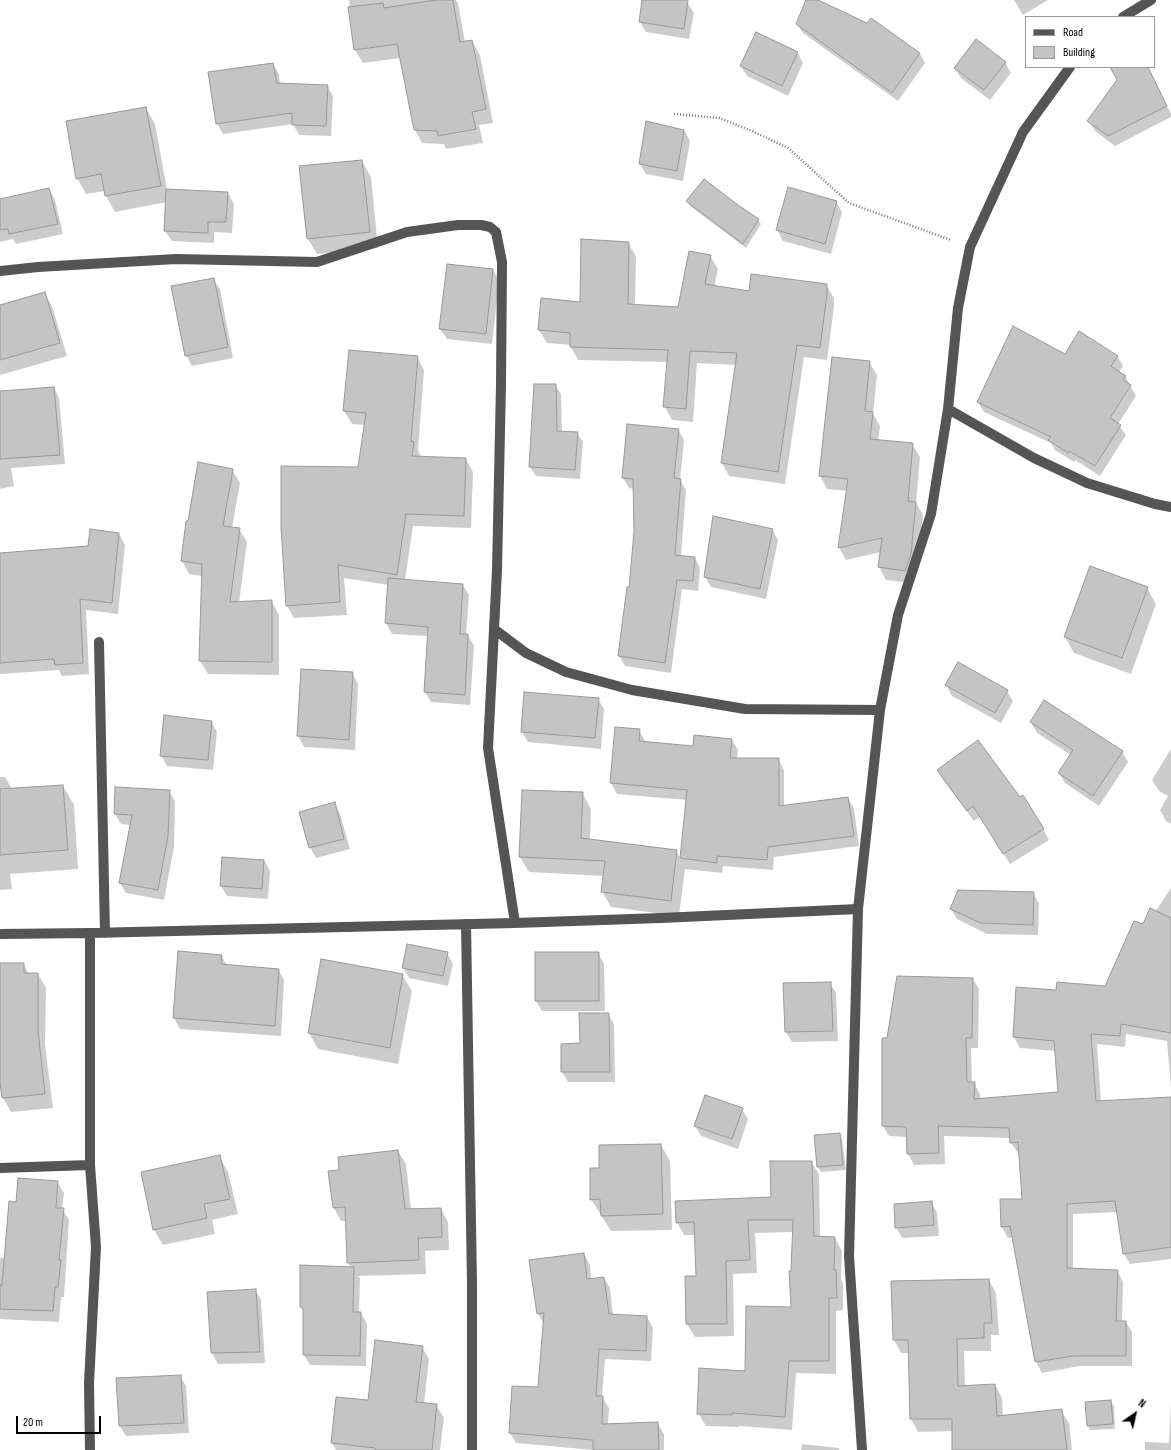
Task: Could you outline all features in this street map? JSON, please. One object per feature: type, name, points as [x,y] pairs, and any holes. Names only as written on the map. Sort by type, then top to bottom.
[{"type":"street","points":[[1125,16],[1151,0]]},
{"type":"street","points":[[862,1450],[849,1256],[858,909],[880,710],[898,616],[931,514],[948,409],[958,308],[970,247],[1023,132],[1069,68]]},
{"type":"street","points":[[0,271],[38,267],[176,259],[317,262],[407,232],[458,225],[482,225],[490,227],[496,232],[502,262],[501,415],[497,570],[488,748],[515,923]]},
{"type":"street","points":[[948,409],[1034,458],[1087,483],[1155,504],[1171,507]]},
{"type":"street","points":[[494,629],[526,653],[566,672],[632,690],[745,709],[880,710]]},
{"type":"street","points":[[99,642],[105,932]]},
{"type":"street","points":[[0,934],[515,923],[858,909]]},
{"type":"street","points":[[466,924],[472,1283],[472,1450]]},
{"type":"street","points":[[90,933],[90,1165],[96,1247],[89,1384],[90,1450]]},
{"type":"street","points":[[0,1168],[90,1165]]},
{"type":"path","points":[[674,114],[719,118],[752,131],[788,148],[849,203],[970,247]]},
{"type":"building","points":[[435,0],[453,0],[460,42],[472,40],[486,109],[472,112],[476,129],[438,136],[437,131],[414,130],[397,44],[354,50],[348,7],[383,3],[384,8]]},
{"type":"building","points":[[642,0],[688,0],[684,29],[639,22]]},
{"type":"building","points":[[806,0],[818,0],[867,23],[871,18],[920,53],[892,93],[796,24]]},
{"type":"building","points":[[756,32],[798,52],[782,86],[740,66]]},
{"type":"building","points":[[976,39],[1006,62],[984,90],[954,68]]},
{"type":"building","points":[[273,63],[277,83],[328,85],[326,126],[292,125],[292,113],[216,124],[208,72]]},
{"type":"building","points":[[1111,68],[1148,68],[1167,106],[1108,136],[1087,121],[1117,80]]},
{"type":"building","points":[[146,107],[161,186],[105,196],[101,174],[76,179],[66,121]]},
{"type":"building","points":[[646,121],[684,130],[677,171],[639,164]]},
{"type":"building","points":[[362,160],[370,232],[307,239],[299,166]]},
{"type":"building","points":[[704,179],[759,219],[743,244],[686,201]]},
{"type":"building","points":[[788,187],[837,201],[825,244],[776,230]]},
{"type":"building","points":[[49,188],[58,224],[9,234],[8,229],[0,230],[0,199]]},
{"type":"building","points":[[166,189],[228,192],[226,222],[208,222],[208,233],[164,231]]},
{"type":"building","points":[[581,239],[629,242],[628,304],[678,307],[689,251],[711,255],[705,284],[749,291],[751,274],[827,284],[820,348],[797,345],[778,472],[721,463],[737,353],[690,351],[686,409],[663,407],[668,350],[570,347],[570,333],[538,330],[541,298],[580,302]]},
{"type":"building","points":[[447,264],[493,269],[486,334],[439,329]]},
{"type":"building","points":[[214,278],[228,347],[185,356],[171,286]]},
{"type":"building","points":[[45,292],[60,343],[0,360],[0,305]]},
{"type":"building","points":[[1013,326],[1065,354],[1079,331],[1118,356],[1111,366],[1126,376],[1123,380],[1131,385],[1110,418],[1121,425],[1095,466],[1069,451],[1068,453],[1048,440],[1051,437],[977,402]]},
{"type":"building","points":[[349,350],[418,356],[411,441],[414,442],[412,456],[466,458],[464,516],[406,514],[397,575],[338,565],[340,602],[286,606],[281,527],[281,466],[358,467],[366,413],[343,411]]},
{"type":"building","points":[[832,357],[870,361],[865,411],[873,412],[870,439],[913,443],[908,501],[916,502],[911,555],[905,571],[878,567],[882,538],[838,548],[848,479],[819,476]]},
{"type":"building","points":[[534,384],[556,384],[557,431],[578,432],[575,470],[529,467]]},
{"type":"building","points":[[54,387],[60,455],[0,459],[0,391]]},
{"type":"building","points":[[627,424],[679,429],[674,478],[681,479],[675,555],[695,557],[693,581],[677,580],[665,663],[618,656],[627,587],[629,587],[634,532],[633,479],[622,478]]},
{"type":"building","points":[[198,462],[233,469],[223,526],[240,528],[230,602],[272,600],[272,662],[199,661],[202,564],[181,561],[186,521],[188,521]]},
{"type":"building","points":[[713,516],[773,529],[760,589],[704,577]]},
{"type":"building","points":[[90,529],[119,533],[112,603],[80,599],[83,663],[55,665],[54,659],[0,663],[0,553],[88,546]]},
{"type":"building","points":[[1090,566],[1148,587],[1122,658],[1064,637]]},
{"type":"building","points":[[388,578],[463,584],[460,634],[468,634],[465,695],[424,692],[428,627],[385,623]]},
{"type":"building","points":[[958,662],[1008,690],[995,713],[945,685]]},
{"type":"building","points":[[301,669],[353,672],[349,740],[297,736]]},
{"type":"building","points":[[524,692],[599,698],[595,738],[521,732]]},
{"type":"building","points":[[1044,700],[1123,751],[1093,796],[1058,773],[1073,750],[1030,722]]},
{"type":"building","points":[[164,715],[212,721],[208,760],[160,756]]},
{"type":"building","points":[[615,727],[640,729],[639,741],[693,746],[694,735],[732,739],[730,758],[779,758],[779,806],[848,797],[854,836],[768,847],[767,860],[717,856],[717,863],[680,858],[687,790],[610,783]]},
{"type":"building","points":[[978,740],[1020,797],[1023,795],[1044,829],[1003,854],[973,806],[967,811],[937,770]]},
{"type":"building","points":[[63,785],[68,850],[0,855],[0,789]]},
{"type":"building","points":[[115,787],[170,790],[168,836],[158,890],[119,883],[132,815],[114,814]]},
{"type":"building","points":[[522,790],[583,792],[581,838],[677,850],[671,901],[601,892],[605,861],[519,857]]},
{"type":"building","points":[[335,802],[344,839],[309,848],[299,812]]},
{"type":"building","points":[[222,857],[264,860],[262,889],[220,886]]},
{"type":"building","points":[[958,890],[1034,892],[1033,925],[981,923],[950,909]]},
{"type":"building","points":[[1150,908],[1171,918],[1171,1033],[1121,1024],[1120,1036],[1091,1034],[1096,1101],[1171,1097],[1171,1247],[1123,1254],[1115,1201],[1067,1204],[1067,1268],[1118,1270],[1116,1321],[1126,1321],[1126,1356],[1074,1356],[1035,1362],[1010,1226],[1001,1227],[1000,1199],[1022,1199],[1018,1142],[1010,1143],[1009,1128],[938,1126],[939,1153],[907,1154],[906,1127],[882,1126],[882,1038],[887,1038],[897,976],[973,978],[972,1038],[966,1038],[967,1082],[975,1082],[974,1099],[1058,1092],[1054,1041],[1013,1037],[1016,987],[1056,990],[1057,982],[1105,986],[1134,921],[1143,924]]},
{"type":"building","points":[[407,944],[448,952],[443,976],[402,968]]},
{"type":"building","points":[[178,951],[222,955],[221,964],[279,969],[275,1026],[173,1018]]},
{"type":"building","points":[[535,952],[599,952],[599,1001],[535,1001]]},
{"type":"building","points":[[321,959],[403,974],[390,1048],[308,1033]]},
{"type":"building","points":[[0,963],[24,963],[24,973],[38,973],[38,1031],[45,1094],[2,1098],[0,1083]]},
{"type":"building","points":[[831,982],[833,1031],[785,1032],[783,983]]},
{"type":"building","points":[[579,1013],[609,1013],[610,1072],[561,1072],[561,1044],[580,1043]]},
{"type":"building","points":[[705,1095],[743,1108],[732,1139],[694,1126]]},
{"type":"building","points":[[840,1133],[843,1165],[817,1167],[814,1135]]},
{"type":"building","points":[[661,1144],[663,1214],[601,1216],[600,1199],[590,1200],[590,1168],[599,1168],[599,1145]]},
{"type":"building","points":[[398,1150],[405,1209],[441,1208],[442,1237],[418,1238],[419,1260],[347,1263],[345,1207],[333,1208],[328,1171],[339,1170],[338,1157]]},
{"type":"building","points":[[220,1155],[230,1199],[204,1204],[207,1218],[153,1230],[141,1172]]},
{"type":"building","points":[[770,1161],[812,1161],[814,1236],[835,1237],[834,1270],[836,1270],[837,1298],[829,1298],[829,1361],[789,1361],[785,1417],[732,1413],[732,1415],[697,1414],[699,1368],[745,1371],[746,1306],[791,1307],[789,1271],[791,1271],[793,1220],[748,1220],[750,1260],[726,1261],[727,1324],[686,1324],[685,1276],[696,1276],[694,1222],[676,1223],[675,1201],[771,1197]]},
{"type":"building","points":[[18,1178],[58,1181],[56,1208],[64,1208],[59,1260],[61,1260],[58,1287],[55,1287],[53,1311],[0,1309],[0,1285],[2,1285],[9,1201],[16,1202]]},
{"type":"building","points":[[932,1201],[934,1225],[895,1228],[894,1204]]},
{"type":"building","points":[[584,1253],[587,1279],[604,1277],[609,1314],[647,1316],[646,1351],[599,1349],[596,1396],[603,1396],[602,1424],[658,1422],[659,1450],[593,1450],[593,1440],[509,1433],[512,1386],[538,1387],[544,1313],[537,1314],[529,1260]]},
{"type":"building","points":[[300,1265],[354,1267],[353,1312],[361,1312],[360,1356],[303,1355],[303,1308],[300,1307]]},
{"type":"building","points":[[989,1279],[992,1323],[984,1323],[984,1338],[957,1339],[958,1386],[995,1384],[997,1416],[1062,1409],[1067,1450],[952,1450],[952,1419],[910,1419],[908,1340],[893,1340],[891,1281]]},
{"type":"building","points":[[256,1289],[260,1352],[211,1353],[207,1292]]},
{"type":"building","points":[[375,1340],[423,1346],[416,1402],[437,1404],[432,1450],[375,1450],[375,1448],[331,1443],[336,1397],[368,1400]]},
{"type":"building","points":[[181,1375],[184,1423],[119,1426],[116,1378]]},
{"type":"building","points":[[1111,1400],[1113,1424],[1087,1426],[1085,1402]]}]
